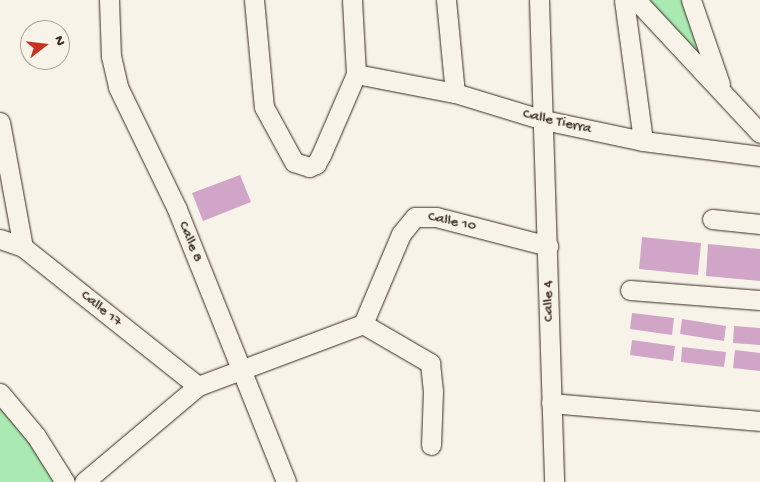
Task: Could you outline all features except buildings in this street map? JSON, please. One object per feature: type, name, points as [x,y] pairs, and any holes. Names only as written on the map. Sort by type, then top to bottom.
[{"type":"street","name":"Calle 8","points":[[109,0],[111,56],[118,87],[177,209],[286,482]]},
{"type":"street","points":[[254,0],[264,107],[294,162],[309,167],[316,164],[356,74],[352,0]]},
{"type":"street","points":[[446,0],[455,93]]},
{"type":"street","name":"Calle 4","points":[[539,0],[554,482]]},
{"type":"street","points":[[624,0],[644,141]]},
{"type":"street","points":[[636,0],[760,132]]},
{"type":"street","points":[[691,0],[722,90]]},
{"type":"street","name":"Calle Tierra","points":[[356,74],[455,93],[544,120],[644,141],[760,156]]},
{"type":"street","points":[[0,122],[23,247]]},
{"type":"street","name":"Calle 10","points":[[363,324],[401,234],[415,217],[436,216],[548,246]]},
{"type":"street","points":[[712,219],[760,224]]},
{"type":"street","name":"Calle 17","points":[[0,239],[23,247],[198,386]]},
{"type":"street","points":[[630,290],[760,300]]},
{"type":"street","points":[[84,482],[198,386],[363,324],[430,363],[433,391],[431,446]]},
{"type":"street","points":[[0,393],[36,436],[64,482]]},
{"type":"street","points":[[551,403],[760,421]]},
{"type":"green space","points":[[645,0],[682,0],[702,64]]},
{"type":"green space","points":[[0,401],[57,482],[0,482]]}]
